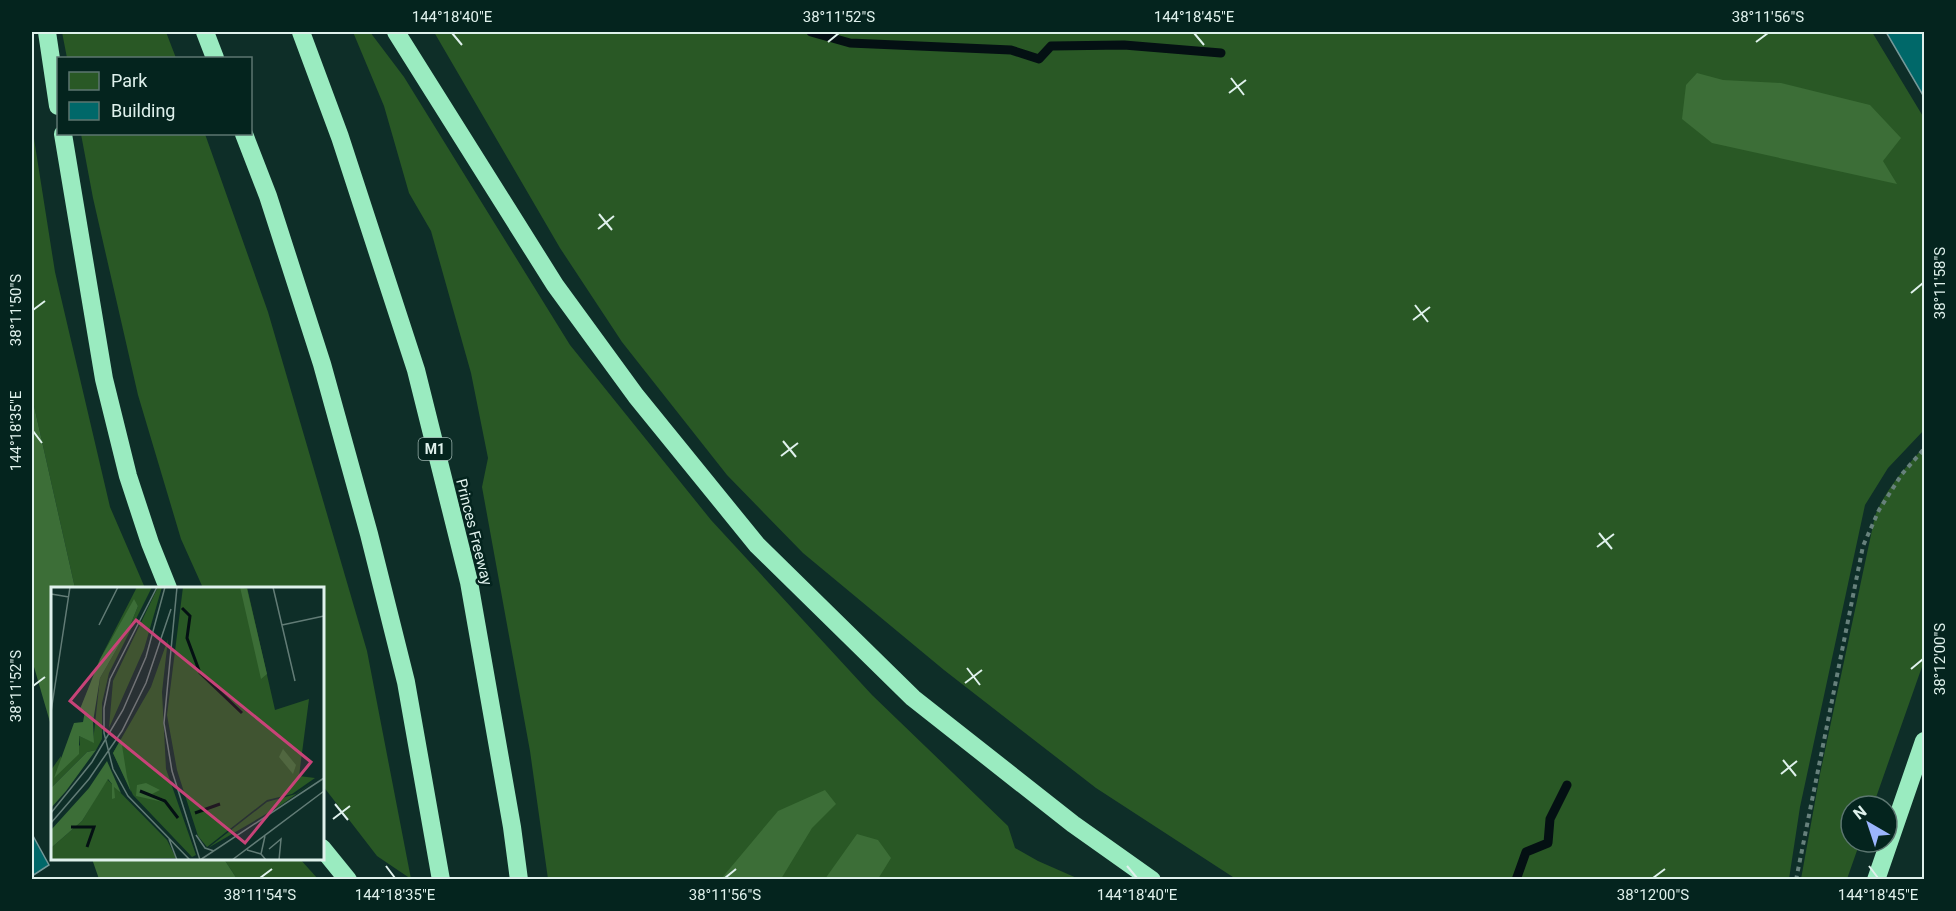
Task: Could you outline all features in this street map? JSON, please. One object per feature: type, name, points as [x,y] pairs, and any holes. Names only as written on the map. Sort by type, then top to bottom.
[{"type":"highway","points":[[47,32],[57,99]]},
{"type":"highway","points":[[205,32],[215,57]]},
{"type":"highway","name":"Princes Freeway","points":[[301,32],[340,137],[416,370],[469,582],[519,879]]},
{"type":"highway","points":[[396,32],[555,285],[636,396],[757,545],[913,698],[1073,824],[1152,879]]},
{"type":"highway","points":[[63,135],[104,379],[128,476],[168,587]]},
{"type":"highway","points":[[243,135],[267,196],[322,364],[369,534],[406,682],[441,879]]},
{"type":"highway","points":[[1876,879],[1924,741]]},
{"type":"highway","points":[[324,850],[348,879]]},
{"type":"path","points":[[1796,879],[1863,546],[1879,510],[1902,474],[1924,449]]},
{"type":"green space","points":[[62,32],[166,32],[176,57],[67,57]]},
{"type":"green space","points":[[353,32],[370,32],[404,77],[570,345],[711,520],[872,695],[1008,826],[1015,848],[1079,879],[548,879],[530,751],[482,487],[488,458],[471,373],[431,231],[409,193],[384,106]]},
{"type":"green space","points":[[434,32],[1872,32],[1924,118],[1924,430],[1888,468],[1865,505],[1800,807],[1789,879],[1236,879],[1096,788],[944,670],[803,553],[727,475],[622,342],[560,248]]},
{"type":"green space","points":[[1697,73],[1723,80],[1781,83],[1870,105],[1901,138],[1883,161],[1897,184],[1712,143],[1682,119],[1686,85]]},
{"type":"green space","points":[[32,126],[55,272],[110,507],[145,587],[75,587],[32,397]]},
{"type":"green space","points":[[81,135],[205,135],[268,312],[367,651],[411,879],[377,856],[324,787],[324,587],[203,587],[181,539],[138,395],[93,198]]},
{"type":"green space","points":[[32,397],[75,587],[51,587],[51,726],[32,660]]},
{"type":"green space","points":[[1924,447],[1924,661],[1877,794],[1839,794],[1839,854],[1856,854],[1847,879],[1801,879],[1820,774],[1875,516],[1890,488]]},
{"type":"green space","points":[[825,790],[836,804],[812,828],[781,879],[721,879],[778,811]]},
{"type":"green space","points":[[857,834],[878,840],[891,858],[878,879],[825,879]]},
{"type":"green space","points":[[92,860],[225,860],[237,879],[99,879]]},
{"type":"green space","points":[[225,860],[301,860],[318,879],[237,879]]},
{"type":"building","points":[[1886,32],[1924,32],[1924,97]]},
{"type":"building","points":[[32,834],[49,865],[32,876]]},
{"type":"waterway","points":[[811,32],[850,43],[1011,50],[1039,59],[1051,46],[1124,45],[1221,53]]},
{"type":"waterway","points":[[1516,880],[1526,852],[1548,843],[1550,819],[1567,785]]}]
